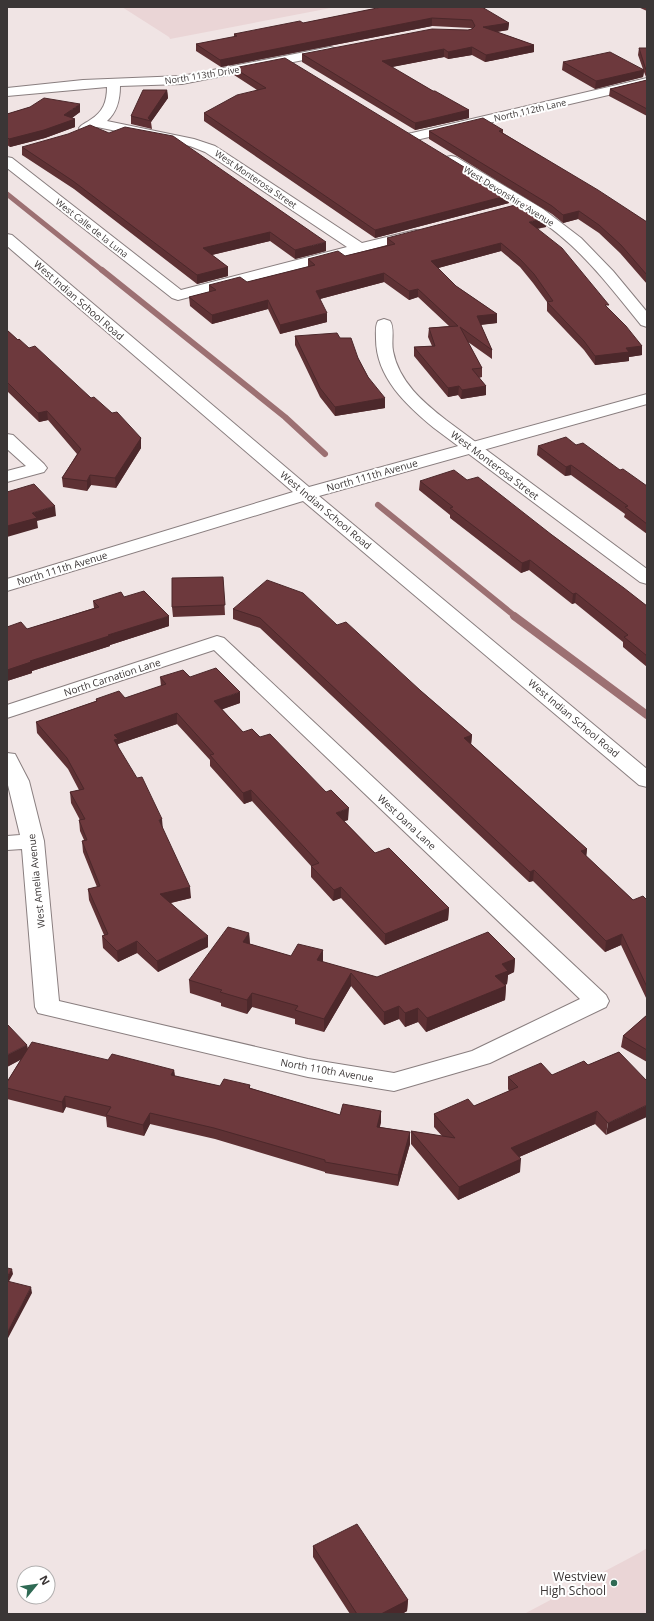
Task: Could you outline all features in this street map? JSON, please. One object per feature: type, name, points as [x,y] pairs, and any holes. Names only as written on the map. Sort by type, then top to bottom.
[{"type":"street","name":"North 113th Drive","points":[[7,92],[54,86],[182,80],[340,49]]},
{"type":"street","points":[[286,59],[306,72]]},
{"type":"street","name":"North 112th Lane","points":[[412,137],[647,82]]},
{"type":"street","points":[[76,133],[96,123],[108,114],[114,102],[113,83]]},
{"type":"street","name":"West Monterosa Street","points":[[96,123],[194,143],[210,149],[359,248]]},
{"type":"street","name":"West Devonshire Avenue","points":[[399,129],[527,205],[565,232],[580,246],[647,322]]},
{"type":"street","name":"West Calle de la Luna","points":[[9,155],[178,295],[359,248]]},
{"type":"street","points":[[512,209],[527,205]]},
{"type":"street","points":[[359,248],[428,231]]},
{"type":"street","name":"West Indian School Road","points":[[7,238],[306,494],[647,780]]},
{"type":"street","name":"West Monterosa Street","points":[[384,324],[384,350],[388,364],[394,376],[413,401],[470,447],[647,578]]},
{"type":"street","name":"North 111th Avenue","points":[[7,585],[306,494],[470,447],[647,399]]},
{"type":"street","points":[[7,439],[38,468],[7,477]]},
{"type":"street","name":"North Carnation Lane","points":[[7,712],[217,642]]},
{"type":"street","name":"West Dana Lane","points":[[217,642],[597,1001]]},
{"type":"street","name":"West Amelia Avenue","points":[[7,759],[18,781],[33,841],[47,1007]]},
{"type":"street","points":[[7,843],[33,841]]},
{"type":"street","name":"North 110th Avenue","points":[[47,1007],[308,1068],[394,1082],[481,1057],[597,1001]]},
{"type":"shaded area","points":[[122,7],[336,7],[170,39]]},
{"type":"shaded area","name":"Westview High School","points":[[647,1548],[647,1614],[524,1614],[639,1553]]},
{"type":"building","points":[[382,7],[482,7],[509,23],[483,27],[534,45],[486,55],[472,47],[448,52],[444,49],[382,61],[469,110],[415,123],[302,54],[432,29],[468,30],[475,26],[472,20],[432,18],[220,60],[196,44],[237,36],[234,34],[300,21],[303,23]]},
{"type":"building","points":[[639,48],[647,48],[647,70],[646,70]]},
{"type":"building","points":[[610,52],[644,70],[596,81],[563,62]]},
{"type":"building","points":[[285,58],[510,195],[375,230],[204,113],[237,95],[266,88],[234,68]]},
{"type":"building","points":[[647,80],[647,109],[610,89]]},
{"type":"building","points":[[143,90],[167,90],[148,118],[151,121],[131,116]]},
{"type":"building","points":[[44,98],[80,104],[64,115],[75,119],[44,130],[9,139],[7,137],[7,114],[30,107]]},
{"type":"building","points":[[483,118],[503,130],[499,131],[598,190],[647,222],[647,275],[621,245],[599,225],[579,211],[563,215],[552,206],[429,131]]},
{"type":"building","points":[[90,125],[109,133],[125,127],[173,136],[326,242],[295,250],[270,232],[203,248],[228,267],[197,275],[73,181],[22,147],[68,134]]},
{"type":"building","points":[[523,203],[546,218],[529,222],[562,248],[609,305],[605,305],[626,326],[642,346],[626,348],[629,352],[595,356],[584,341],[547,302],[553,301],[534,274],[520,259],[501,243],[431,261],[456,286],[497,314],[477,316],[492,350],[460,327],[482,368],[472,369],[486,386],[462,390],[459,386],[448,388],[414,347],[435,346],[429,328],[458,326],[418,289],[409,291],[384,273],[316,291],[327,313],[280,325],[268,300],[212,315],[189,297],[216,290],[209,285],[240,277],[247,282],[315,265],[308,259],[338,251],[345,256],[395,244],[387,238]]},
{"type":"building","points":[[7,330],[29,348],[35,346],[91,398],[94,397],[112,413],[117,412],[141,438],[115,478],[90,475],[87,481],[62,478],[81,449],[47,411],[38,413],[7,382]]},
{"type":"building","points":[[337,333],[340,338],[351,338],[358,358],[368,377],[385,398],[335,407],[320,388],[295,336]]},
{"type":"building","points":[[566,437],[576,445],[583,443],[620,470],[623,469],[647,486],[647,524],[625,507],[628,506],[571,465],[566,467],[538,446]]},
{"type":"building","points":[[454,470],[467,480],[478,477],[552,535],[647,606],[647,656],[624,637],[628,635],[576,593],[573,594],[530,560],[522,563],[450,508],[453,507],[420,481]]},
{"type":"building","points":[[34,484],[55,506],[32,513],[37,518],[7,526],[7,492]]},
{"type":"building","points":[[223,577],[225,605],[172,607],[172,578]]},
{"type":"building","points":[[267,580],[303,593],[337,625],[346,622],[421,691],[472,735],[464,738],[587,849],[581,851],[633,900],[643,896],[647,900],[647,987],[622,934],[606,941],[534,870],[530,872],[260,618],[233,609]]},
{"type":"building","points":[[144,591],[169,616],[30,661],[31,662],[7,670],[7,627],[21,622],[27,629],[99,607],[93,601],[121,592],[124,597]]},
{"type":"building","points":[[216,668],[240,692],[214,701],[243,732],[252,729],[260,737],[270,734],[326,792],[331,790],[349,808],[336,813],[375,853],[389,848],[449,908],[385,934],[341,887],[334,890],[311,866],[319,863],[251,790],[243,793],[210,755],[214,754],[177,713],[114,735],[118,739],[114,740],[137,778],[142,777],[162,819],[159,820],[190,887],[160,894],[208,936],[157,961],[137,941],[117,951],[102,936],[108,934],[88,889],[100,886],[82,841],[87,840],[79,820],[85,819],[70,792],[84,789],[67,758],[36,722],[97,701],[96,699],[119,691],[125,698],[166,684],[160,677],[183,670],[190,677]]},
{"type":"building","points":[[228,927],[249,933],[243,942],[291,956],[298,944],[323,950],[317,960],[377,977],[488,932],[515,959],[502,964],[508,971],[495,976],[506,986],[427,1018],[418,1008],[405,1013],[399,1006],[384,1012],[351,973],[324,1019],[295,1010],[298,1006],[252,993],[247,1000],[220,992],[222,990],[189,980]]},
{"type":"building","points":[[647,1015],[647,1050],[623,1036]]},
{"type":"building","points":[[7,1024],[27,1045],[7,1055]]},
{"type":"building","points":[[32,1042],[108,1060],[112,1054],[174,1070],[171,1075],[220,1086],[224,1079],[250,1085],[249,1088],[340,1115],[343,1104],[381,1111],[377,1127],[410,1132],[398,1175],[325,1162],[325,1160],[214,1128],[150,1113],[143,1125],[106,1115],[111,1107],[65,1096],[62,1102],[7,1088],[7,1082]]},
{"type":"building","points":[[619,1052],[647,1081],[647,1105],[608,1123],[597,1111],[511,1148],[521,1159],[459,1187],[411,1131],[455,1138],[434,1114],[468,1099],[474,1106],[518,1087],[508,1077],[541,1063],[552,1075],[584,1061],[588,1065]]},
{"type":"building","points":[[7,1268],[12,1269],[7,1277]]},
{"type":"building","points":[[7,1281],[31,1287],[7,1333]]},
{"type":"building","points":[[357,1524],[408,1600],[381,1614],[357,1614],[313,1546]]},
{"type":"waterway","points":[[7,194],[103,271]]},
{"type":"waterway","points":[[102,270],[285,417],[325,454]]},
{"type":"waterway","points":[[378,505],[516,617]]},
{"type":"waterway","points":[[514,616],[647,715]]},
{"type":"place","name":"Westview High School","points":[[614,1583]]}]
